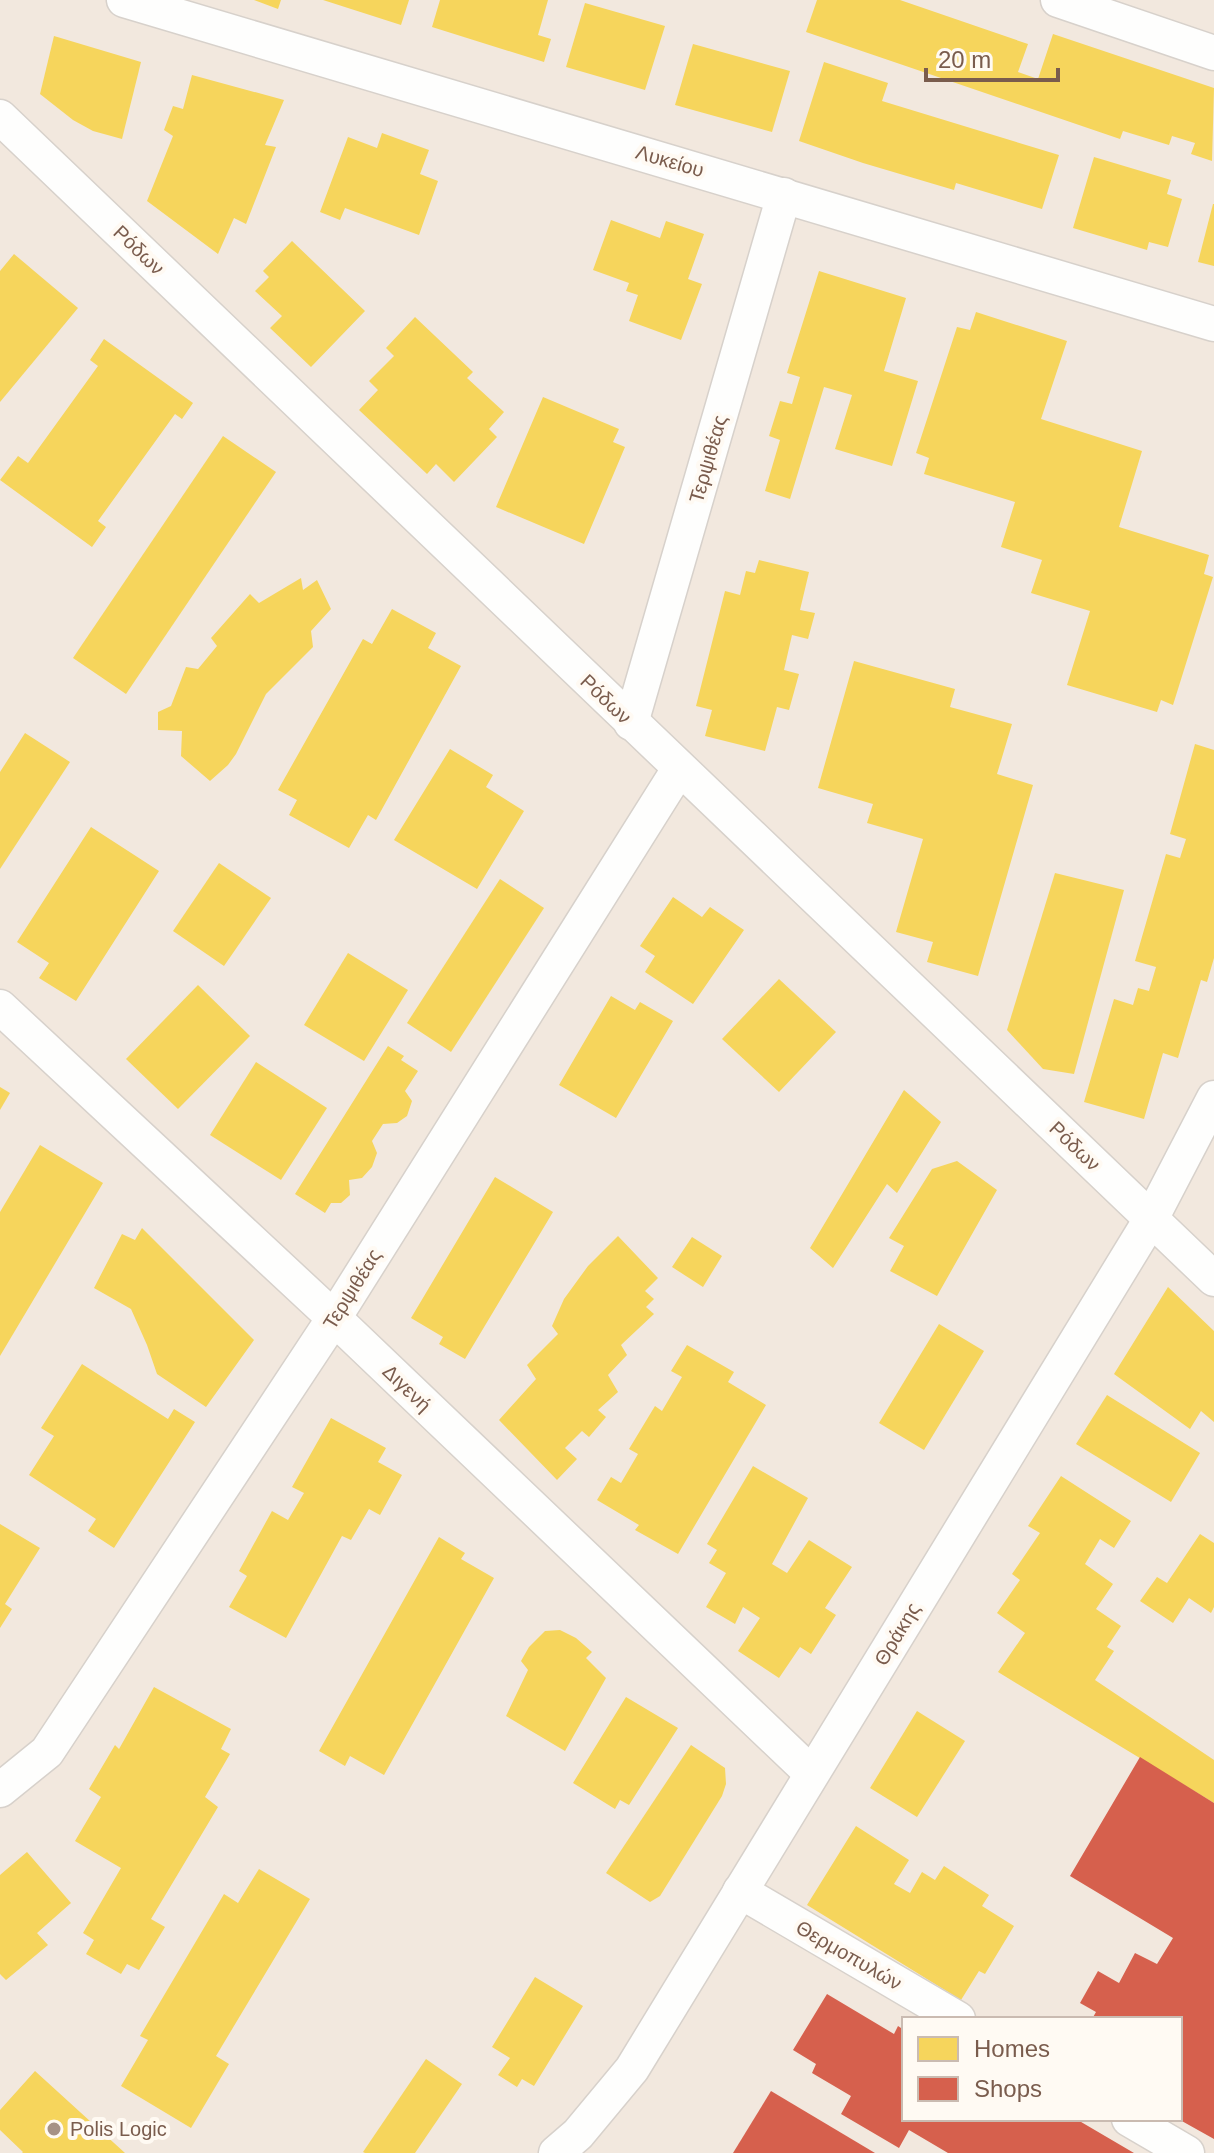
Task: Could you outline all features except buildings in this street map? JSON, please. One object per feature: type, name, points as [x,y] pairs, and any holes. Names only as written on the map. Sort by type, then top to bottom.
[{"type":"street","name":"Λυκείου","points":[[124,0],[1214,324]]},
{"type":"street","points":[[1058,0],[1214,53]]},
{"type":"street","name":"Ρόδων","points":[[0,117],[1214,1279]]},
{"type":"street","name":"Τερψιθέας","points":[[631,723],[784,195]]},
{"type":"street","name":"Τερψιθέας","points":[[0,1790],[47,1752],[334,1318],[679,769]]},
{"type":"street","name":"Διγενή","points":[[0,1007],[334,1318],[811,1773]]},
{"type":"street","name":"Θράκης","points":[[556,2153],[578,2134],[632,2069],[1151,1219],[1214,1098]]},
{"type":"street","name":"Θερμοπυλών","points":[[740,1891],[955,2017]]},
{"type":"street","points":[[1132,2121],[1187,2153]]},
{"type":"shaded area","points":[[0,0],[1214,0],[1214,2153],[0,2153]]},
{"type":"place","name":"Polis Logic","points":[[54,2129]]}]
